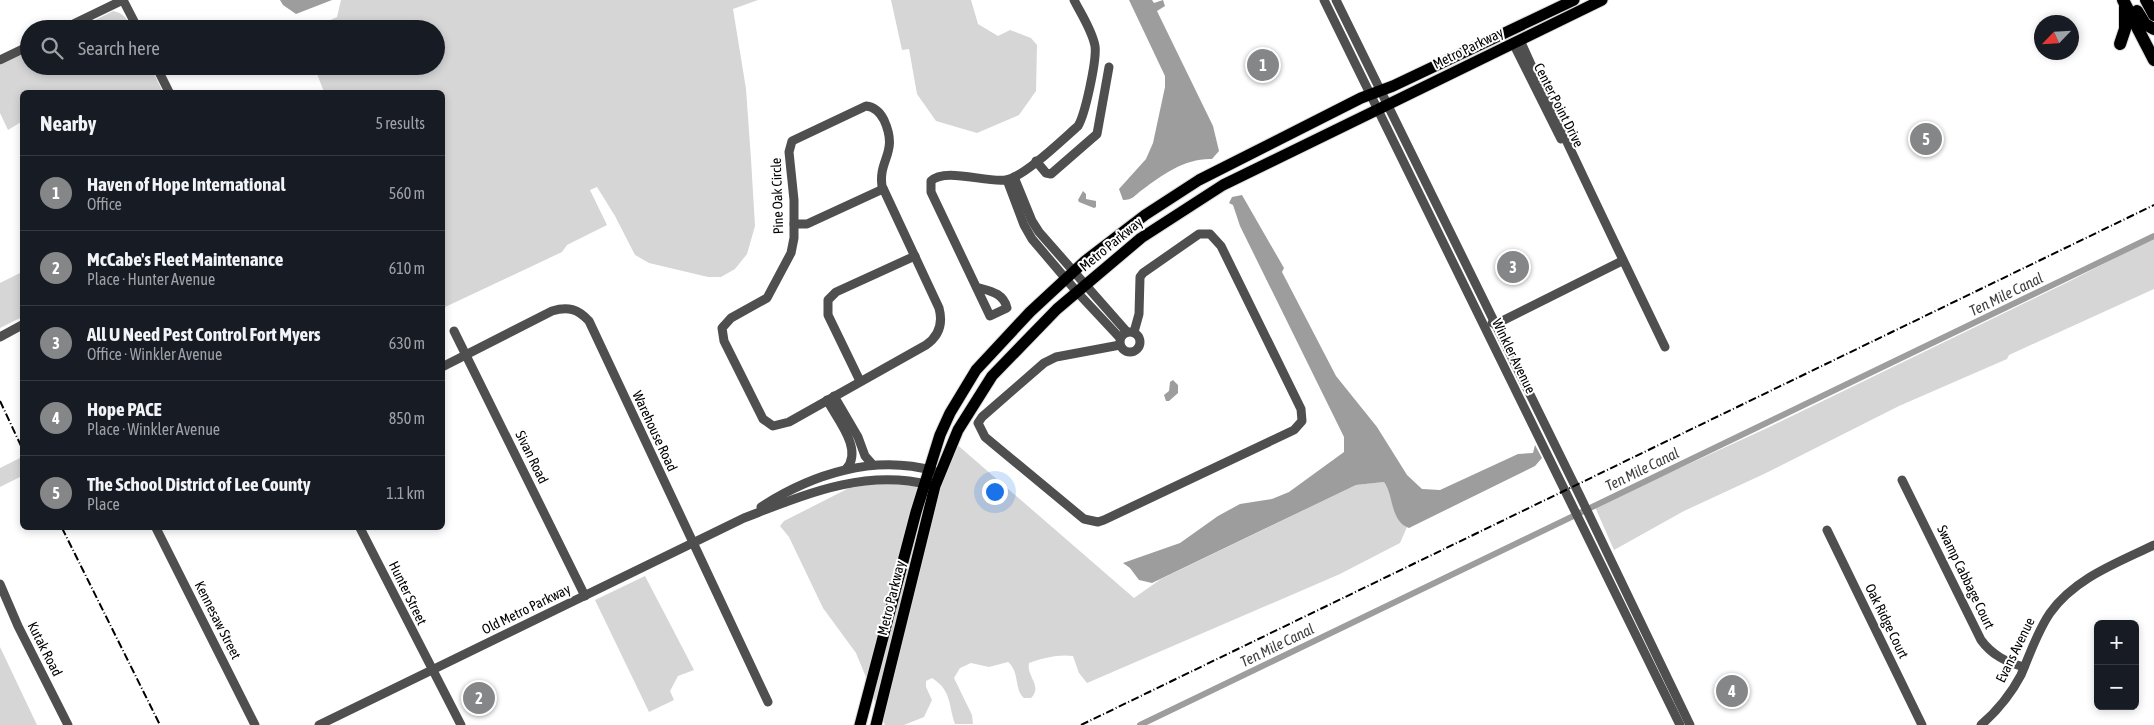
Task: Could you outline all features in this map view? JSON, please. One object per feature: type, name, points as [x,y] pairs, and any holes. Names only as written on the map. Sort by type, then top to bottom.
[{"type":"highway","points":[[2146,0],[2154,15]]},
{"type":"highway","points":[[2126,1],[2141,20],[2154,29]]},
{"type":"highway","points":[[2126,1],[2148,38],[2154,60]]},
{"type":"highway","points":[[2120,44],[2125,29],[2126,1]]},
{"type":"main road","name":"Metro Parkway","points":[[860,725],[950,413],[976,370],[1030,312],[1070,275],[1145,215],[1199,180],[1376,92],[1574,0]]},
{"type":"main road","name":"Metro Parkway","points":[[934,472],[966,413],[992,376],[1077,292],[1141,238],[1186,207],[1241,175],[1602,0]]},
{"type":"main road","name":"Metro Parkway","points":[[876,722],[930,485]]},
{"type":"street","points":[[82,20],[123,0],[133,20]]},
{"type":"street","name":"Winkler Avenue","points":[[1324,0],[1376,92]]},
{"type":"street","name":"Winkler Avenue","points":[[1336,0],[1382,106],[1464,284],[1680,725]]},
{"type":"street","points":[[976,287],[932,192],[931,181],[942,175],[1010,178],[1036,161],[1078,126],[1082,116],[1095,50],[1076,1]]},
{"type":"street","name":"Center Point Drive","points":[[1516,42],[1538,98],[1582,179],[1664,347]]},
{"type":"street","points":[[0,60],[20,50]]},
{"type":"street","points":[[1036,161],[1046,173],[1051,174],[1097,134],[1109,67]]},
{"type":"street","points":[[160,75],[168,90]]},
{"type":"street","name":"Pine Oak Circle","points":[[862,106],[870,106],[879,111],[890,135],[890,145],[882,176],[883,189],[939,308],[941,318],[938,333],[926,345],[831,398],[781,425],[769,425],[763,419],[722,337],[722,328],[726,321],[762,301],[772,292],[791,253],[794,224],[789,152],[792,141],[862,106]]},
{"type":"street","name":"Winkler Avenue","points":[[1382,106],[1496,324],[1594,523],[1690,725]]},
{"type":"street","points":[[1010,178],[1036,226],[1070,275],[1077,292],[1125,337]]},
{"type":"street","points":[[794,224],[806,224],[883,189]]},
{"type":"street","points":[[1199,234],[1210,234],[1221,246],[1301,409],[1302,421],[1294,430],[1250,451],[1104,520],[1090,522],[985,437],[978,423],[982,417],[1044,363],[1056,357],[1125,337],[1138,314],[1140,277],[1143,273],[1199,234]]},
{"type":"street","points":[[860,381],[828,315],[828,300],[836,292],[914,256]]},
{"type":"street","points":[[1464,284],[1484,318],[1489,323],[1496,324],[1622,261]]},
{"type":"street","points":[[1070,275],[1086,284],[1125,337]]},
{"type":"street","name":"Warehouse Road","points":[[445,365],[552,311],[568,308],[583,314],[589,321],[768,702]]},
{"type":"street","points":[[0,337],[20,327]]},
{"type":"street","name":"Sivan Road","points":[[454,331],[585,596]]},
{"type":"street","points":[[1516,392],[1525,395],[1539,412]]},
{"type":"street","points":[[831,398],[857,447],[874,466]]},
{"type":"street","points":[[846,469],[852,461],[857,447]]},
{"type":"street","name":"Old Metro Parkway","points":[[319,725],[744,518],[809,481],[846,469],[874,466],[913,466],[934,472]]},
{"type":"street","name":"Old Metro Parkway","points":[[744,518],[795,498],[828,488],[862,481],[888,479],[930,485]]},
{"type":"street","name":"Swamp Cabbage Court","points":[[1902,480],[1981,640],[1993,653],[2002,659],[2024,667]]},
{"type":"street","points":[[795,498],[797,490],[809,481]]},
{"type":"street","name":"Kennesaw Street","points":[[157,530],[255,725]]},
{"type":"street","name":"Hunter Street","points":[[361,530],[460,725]]},
{"type":"street","name":"Oak Ridge Court","points":[[1827,530],[1922,725]]},
{"type":"street","name":"Evans Avenue","points":[[1980,725],[1995,712],[2008,695],[2024,667],[2042,625],[2065,595],[2088,577],[2154,545]]},
{"type":"street","name":"Kutak Road","points":[[0,584],[18,626],[68,725]]},
{"type":"shaded area","points":[[280,0],[332,0],[296,14],[283,5]]},
{"type":"shaded area","points":[[341,0],[758,0],[733,9],[746,89],[755,226],[747,254],[735,269],[721,277],[708,277],[649,263],[635,255],[615,216],[597,187],[590,190],[607,225],[567,245],[562,252],[445,307],[445,90],[323,90],[317,75],[445,75],[445,20],[330,20],[337,17]]},
{"type":"shaded area","points":[[891,0],[971,0],[978,24],[998,36],[1010,30],[1031,38],[1037,45],[1036,91],[1019,115],[977,133],[936,121],[917,94],[909,49],[902,50]]},
{"type":"shaded area","points":[[1129,0],[1152,0],[1154,3],[1163,0],[1165,6],[1157,11],[1213,126],[1219,151],[1212,159],[1193,161],[1175,168],[1158,178],[1132,198],[1123,200],[1119,189],[1146,159],[1153,143],[1165,87],[1165,76]]},
{"type":"shaded area","points":[[113,11],[120,13],[127,20],[96,20]]},
{"type":"shaded area","points":[[20,55],[20,75],[154,75],[162,90],[20,90],[20,123],[8,130],[0,113],[0,65]]},
{"type":"shaded area","points":[[1083,191],[1086,194],[1086,199],[1096,201],[1096,207],[1094,208],[1079,202],[1078,200]]},
{"type":"shaded area","points":[[1242,195],[1284,268],[1282,272],[1336,376],[1377,427],[1407,475],[1422,489],[1440,490],[1518,454],[1533,453],[1535,445],[1542,458],[1535,466],[1409,528],[1398,520],[1384,482],[1356,485],[1152,583],[1139,580],[1130,568],[1123,563],[1180,543],[1218,516],[1240,504],[1272,499],[1289,492],[1344,452],[1344,437],[1240,226],[1233,205],[1229,203],[1232,197]]},
{"type":"shaded area","points":[[2154,238],[2154,289],[2009,355],[2007,359],[1899,406],[1766,473],[1684,511],[1614,550],[1595,507],[1765,429],[2068,282]]},
{"type":"shaded area","points":[[20,273],[20,318],[0,328],[0,283]]},
{"type":"shaded area","points":[[1173,380],[1178,385],[1178,393],[1169,401],[1166,401],[1164,395],[1169,391],[1170,382]]},
{"type":"shaded area","points":[[954,442],[1134,598],[1161,579],[1356,485],[1384,482],[1398,517],[1407,527],[1400,543],[1340,574],[1087,683],[1079,673],[1073,656],[1045,658],[1029,663],[1035,689],[1031,698],[1024,698],[1019,690],[1012,666],[1008,662],[989,667],[971,663],[960,668],[954,678],[972,715],[973,724],[955,724],[946,693],[932,678],[926,681],[926,687],[932,700],[924,717],[904,725],[885,725],[881,717],[939,487]]},
{"type":"shaded area","points":[[20,458],[20,477],[0,487],[0,468]]},
{"type":"shaded area","points":[[888,482],[920,486],[868,682],[856,653],[823,608],[789,537],[780,526],[784,521],[855,485]]},
{"type":"shaded area","points":[[926,487],[931,488],[877,707],[872,694]]},
{"type":"shaded area","points":[[645,576],[694,670],[678,676],[670,691],[674,700],[649,712],[595,600]]},
{"type":"shaded area","points":[[0,647],[37,725],[0,725]]},
{"type":"waterway","name":"Ten Mile Canal","points":[[1140,725],[2154,236]]},
{"type":"railway","points":[[1081,725],[2154,205]]},
{"type":"railway","points":[[0,401],[20,444]]},
{"type":"railway","points":[[63,530],[160,725]]},
{"type":"place","name":"Haven of Hope International","points":[[1263,65]]},
{"type":"place","name":"The School District of Lee County","points":[[1926,139]]},
{"type":"place","name":"All U Need Pest Control Fort Myers","points":[[1513,267]]},
{"type":"place","name":"Hope PACE","points":[[1732,691]]},
{"type":"place","name":"McCabe's Fleet Maintenance","points":[[479,698]]}]
